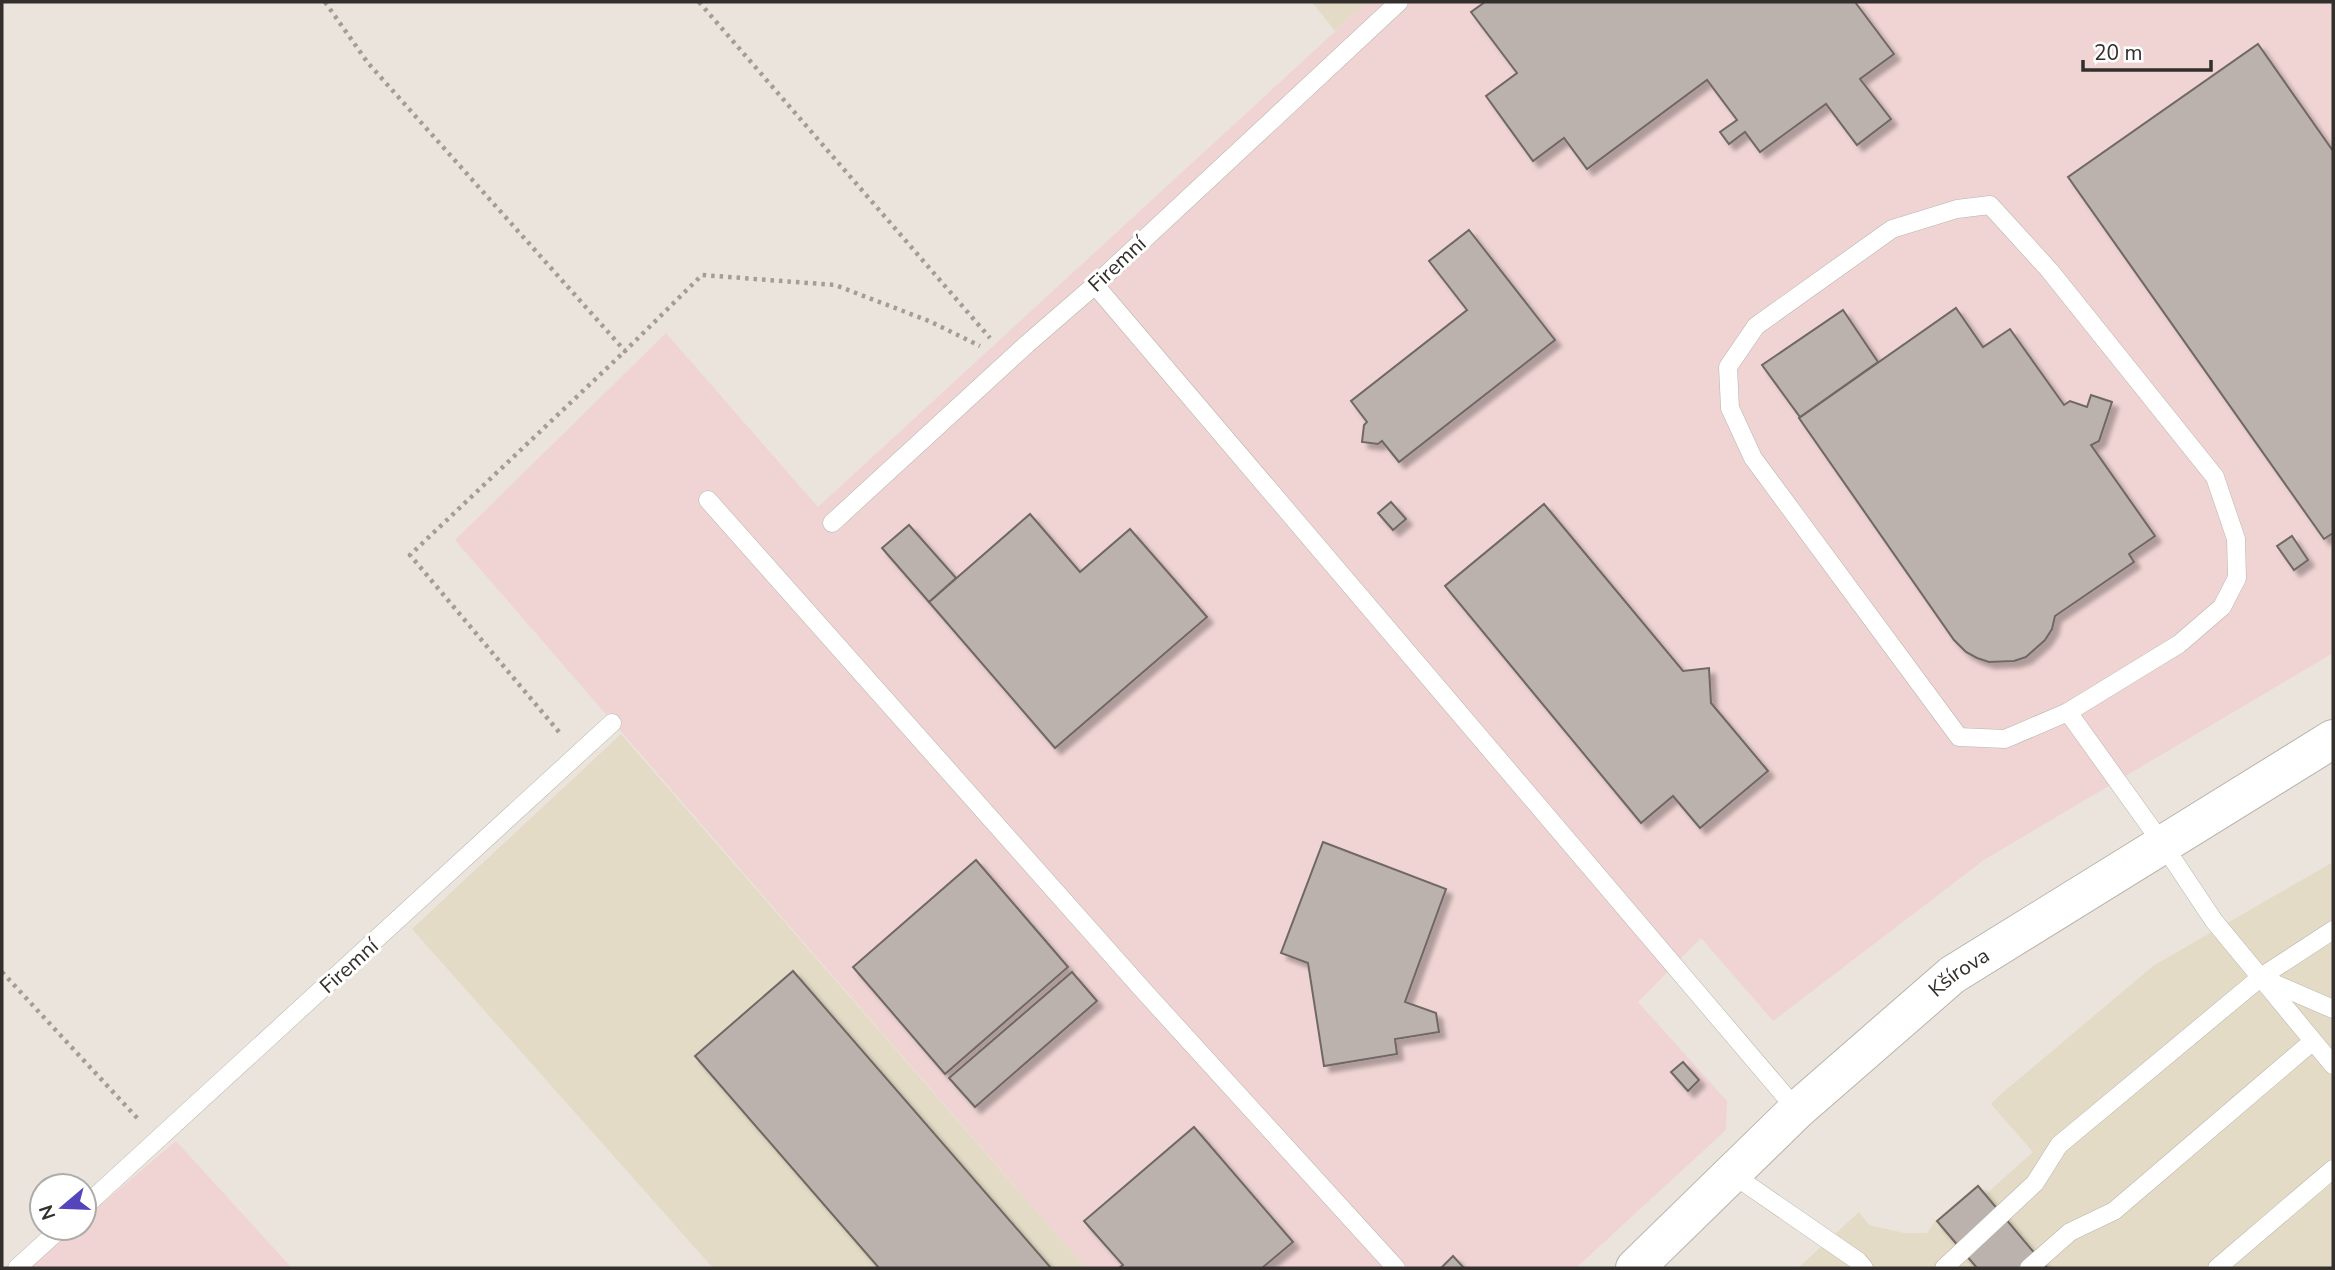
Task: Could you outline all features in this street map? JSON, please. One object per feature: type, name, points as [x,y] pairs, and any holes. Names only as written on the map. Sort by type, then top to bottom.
[{"type":"street","name":"Kšírova","points":[[1635,1268],[1797,1110],[1952,975],[2333,740]]},
{"type":"lane","name":"Firemní","points":[[832,523],[1095,285],[1399,2]]},
{"type":"lane","points":[[1990,205],[2050,271],[2215,477],[2236,539],[2237,579],[2222,607],[2179,644],[2068,712],[2005,739],[1959,737],[1753,458],[1730,408],[1728,367],[1756,326],[1892,229],[1957,209],[1990,205]]},
{"type":"lane","points":[[1095,285],[1797,1110]]},
{"type":"lane","points":[[708,499],[1143,990],[1396,1268]]},
{"type":"lane","points":[[2068,712],[2214,921],[2333,1065]]},
{"type":"lane","name":"Firemní","points":[[98,1195],[612,723]]},
{"type":"lane","points":[[1944,1268],[2035,1183],[2059,1145],[2261,977],[2333,930]]},
{"type":"lane","points":[[2261,977],[2333,1009]]},
{"type":"lane","points":[[2029,1268],[2070,1232],[2114,1211],[2313,1041]]},
{"type":"lane","points":[[2217,1268],[2333,1169]]},
{"type":"lane","points":[[1732,1174],[1858,1261],[1864,1268]]},
{"type":"lane","points":[[17,1268],[46,1242]]},
{"type":"path","points":[[325,2],[368,63],[625,351]]},
{"type":"path","points":[[699,2],[1009,360]]},
{"type":"path","points":[[579,755],[410,555],[702,275],[835,285],[929,321],[1009,360]]},
{"type":"path","points":[[2,972],[158,1140]]},
{"type":"shaded area","points":[[1312,2],[1367,2],[1335,31]]},
{"type":"shaded area","points":[[1367,2],[2333,2],[2333,653],[1984,860],[1773,1021],[1701,938],[1638,1002],[1727,1101],[1726,1130],[1576,1268],[1086,1268],[455,540],[666,333],[818,507]]},
{"type":"shaded area","points":[[621,734],[1086,1268],[713,1268],[412,929]]},
{"type":"shaded area","points":[[2333,862],[2333,1268],[1798,1268],[1859,1212],[1869,1225],[1904,1233],[1927,1233],[1935,1221],[1978,1184],[1986,1194],[2033,1152],[1991,1104],[2000,1095],[2153,966]]},
{"type":"shaded area","points":[[176,1141],[292,1268],[26,1268],[57,1242],[98,1242],[98,1207]]},
{"type":"building","points":[[1485,2],[1855,2],[1894,54],[1860,79],[1891,119],[1857,145],[1826,104],[1760,152],[1745,132],[1729,144],[1720,132],[1737,120],[1707,80],[1587,169],[1564,138],[1533,161],[1486,96],[1517,73],[1471,12]]},
{"type":"building","points":[[2258,44],[2333,151],[2333,533],[2324,539],[2068,177]]},
{"type":"building","points":[[1469,230],[1555,340],[1399,462],[1382,441],[1378,444],[1362,442],[1364,425],[1367,422],[1351,401],[1467,310],[1429,261]]},
{"type":"building","points":[[1956,308],[1983,347],[2010,329],[2064,405],[2070,401],[2087,407],[2091,395],[2112,402],[2099,441],[2091,445],[2155,536],[2129,554],[2134,562],[2055,616],[2052,629],[2045,640],[2026,657],[2014,661],[1989,662],[1977,658],[1954,640],[1799,418]]},
{"type":"building","points":[[1843,310],[1878,362],[1800,417],[1762,365]]},
{"type":"building","points":[[1391,502],[1406,519],[1393,530],[1378,513]]},
{"type":"building","points":[[1544,504],[1683,671],[1709,668],[1711,703],[1768,771],[1700,828],[1673,796],[1641,823],[1445,586]]},
{"type":"building","points":[[1030,514],[1080,572],[1130,529],[1207,617],[1055,748],[929,602]]},
{"type":"building","points":[[909,525],[956,578],[929,602],[882,548]]},
{"type":"building","points":[[2292,536],[2308,560],[2294,570],[2277,546]]},
{"type":"building","points":[[1323,842],[1446,889],[1405,1002],[1436,1013],[1439,1032],[1395,1039],[1397,1054],[1324,1066],[1308,963],[1281,953]]},
{"type":"building","points":[[976,860],[1068,967],[945,1074],[853,967]]},
{"type":"building","points":[[793,971],[1051,1268],[879,1268],[695,1056]]},
{"type":"building","points":[[1072,972],[1097,1001],[975,1107],[949,1078]]},
{"type":"building","points":[[1683,1062],[1699,1080],[1688,1091],[1671,1072]]},
{"type":"building","points":[[1194,1127],[1293,1242],[1262,1268],[1119,1268],[1123,1265],[1084,1221]]},
{"type":"building","points":[[1978,1186],[2047,1268],[1977,1268],[1937,1221]]},
{"type":"building","points":[[1453,1256],[1464,1268],[1441,1268]]}]
